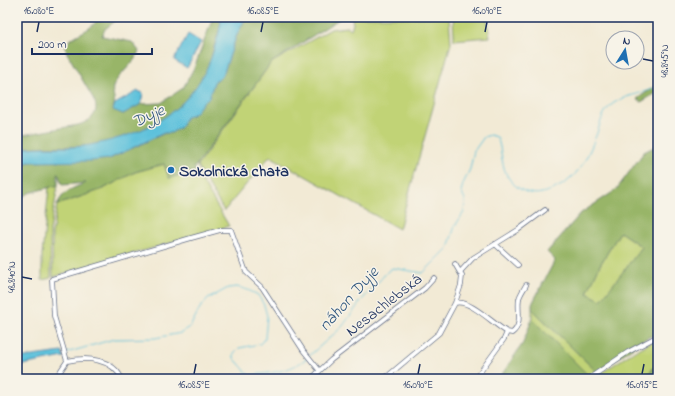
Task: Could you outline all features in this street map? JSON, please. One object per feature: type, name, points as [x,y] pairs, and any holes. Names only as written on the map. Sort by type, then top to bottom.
[{"type":"street","points":[[460,272],[473,258],[545,210]]},
{"type":"street","points":[[58,379],[59,373],[66,359],[54,316],[52,279],[220,230],[231,230],[246,272],[262,287],[306,354],[319,370]]},
{"type":"street","points":[[495,244],[518,265]]},
{"type":"street","points":[[384,379],[439,333],[455,303],[461,285],[462,276],[455,264]]},
{"type":"street","name":"Nesachlebská","points":[[312,379],[319,370],[426,288],[434,278]]},
{"type":"street","points":[[455,303],[460,302],[469,304],[507,332],[512,333],[516,331],[520,309],[518,300],[526,285]]},
{"type":"street","points":[[475,379],[504,339],[507,332]]},
{"type":"street","points":[[588,379],[628,352],[658,336]]},
{"type":"street","points":[[66,359],[94,359],[102,362],[119,373],[122,379]]},
{"type":"green space","points":[[99,17],[120,17],[105,29],[102,36],[132,42],[139,51],[133,61],[115,82],[113,87],[113,108],[123,114],[141,104],[161,103],[183,88],[195,66],[213,17],[221,17],[221,21],[210,64],[197,86],[186,100],[157,122],[123,138],[105,143],[87,146],[34,147],[17,150],[17,136],[78,125],[90,119],[95,113],[96,105],[94,100],[67,53],[65,46],[72,38],[91,27]]},
{"type":"green space","points":[[246,17],[342,17],[271,63],[194,168],[196,171],[169,178],[164,164],[135,172],[103,189],[57,205],[65,193],[86,183],[62,185],[58,173],[58,185],[29,193],[17,201],[17,169],[22,164],[30,162],[109,159],[165,133],[171,133],[181,127],[185,118],[195,113],[204,101],[209,98],[214,82],[223,75],[236,37]]},
{"type":"green space","points":[[356,17],[449,17],[451,43],[399,229],[270,156],[224,211],[197,166],[271,63],[331,29],[348,27],[351,29],[353,24],[352,19]]},
{"type":"green space","points":[[453,17],[487,17],[490,37],[454,40]]},
{"type":"green space","points":[[658,84],[658,92],[641,102],[637,99]]},
{"type":"green space","points":[[658,145],[658,333],[645,339],[597,372],[532,309],[532,304],[555,260],[547,252],[581,213],[616,190],[644,152]],"holes":[[[620,232],[642,247],[601,300],[587,293],[600,265]]]},
{"type":"green space","points":[[164,164],[169,178],[196,171],[229,226],[53,277],[52,234],[57,205],[103,189],[135,172]]},
{"type":"green space","points":[[58,185],[50,231],[51,278],[42,280],[42,255],[49,187]]},
{"type":"green space","points":[[620,232],[642,247],[601,301],[587,293],[600,265]]},
{"type":"green space","points":[[532,309],[597,372],[589,376],[532,319]]},
{"type":"green space","points":[[532,319],[592,379],[499,379],[523,343]]},
{"type":"green space","points":[[658,338],[658,362],[644,379],[592,379],[630,354]]},
{"type":"green space","points":[[658,362],[658,379],[644,379],[657,364]]},
{"type":"water","points":[[221,17],[246,17],[236,37],[223,75],[214,82],[209,98],[204,101],[195,113],[185,118],[181,127],[171,133],[164,133],[109,159],[92,161],[30,162],[22,164],[17,169],[17,150],[35,147],[72,147],[90,145],[131,134],[150,126],[167,115],[182,103],[195,88],[206,70],[218,37]]},
{"type":"water","points":[[188,34],[201,42],[187,68],[174,60]]},
{"type":"water","points":[[138,91],[143,93],[141,104],[123,114],[113,110],[115,104]]},
{"type":"water","points":[[62,352],[64,357],[17,366],[17,358]]},
{"type":"waterway","name":"náhon Dyje","points":[[309,356],[342,327],[361,301],[389,270],[393,268],[423,273],[448,248],[455,226],[464,212],[465,199],[461,192],[463,184],[470,169],[474,151],[484,137],[490,135],[497,137],[505,170],[513,184],[529,193],[542,193],[563,184],[578,171],[588,153],[606,111],[613,103],[658,86]]},
{"type":"waterway","name":"náhon Dyje","points":[[66,353],[114,339],[155,338],[181,333],[190,327],[200,308],[208,299],[228,288],[237,287],[258,295],[264,305],[267,316],[265,338],[260,344],[239,348],[234,353],[234,358],[249,375],[287,369],[301,363],[307,358]]},
{"type":"place","name":"Sokolnická chata","points":[[171,170]]},
{"type":"water label","name":"Dyje","points":[[148,115]]}]
